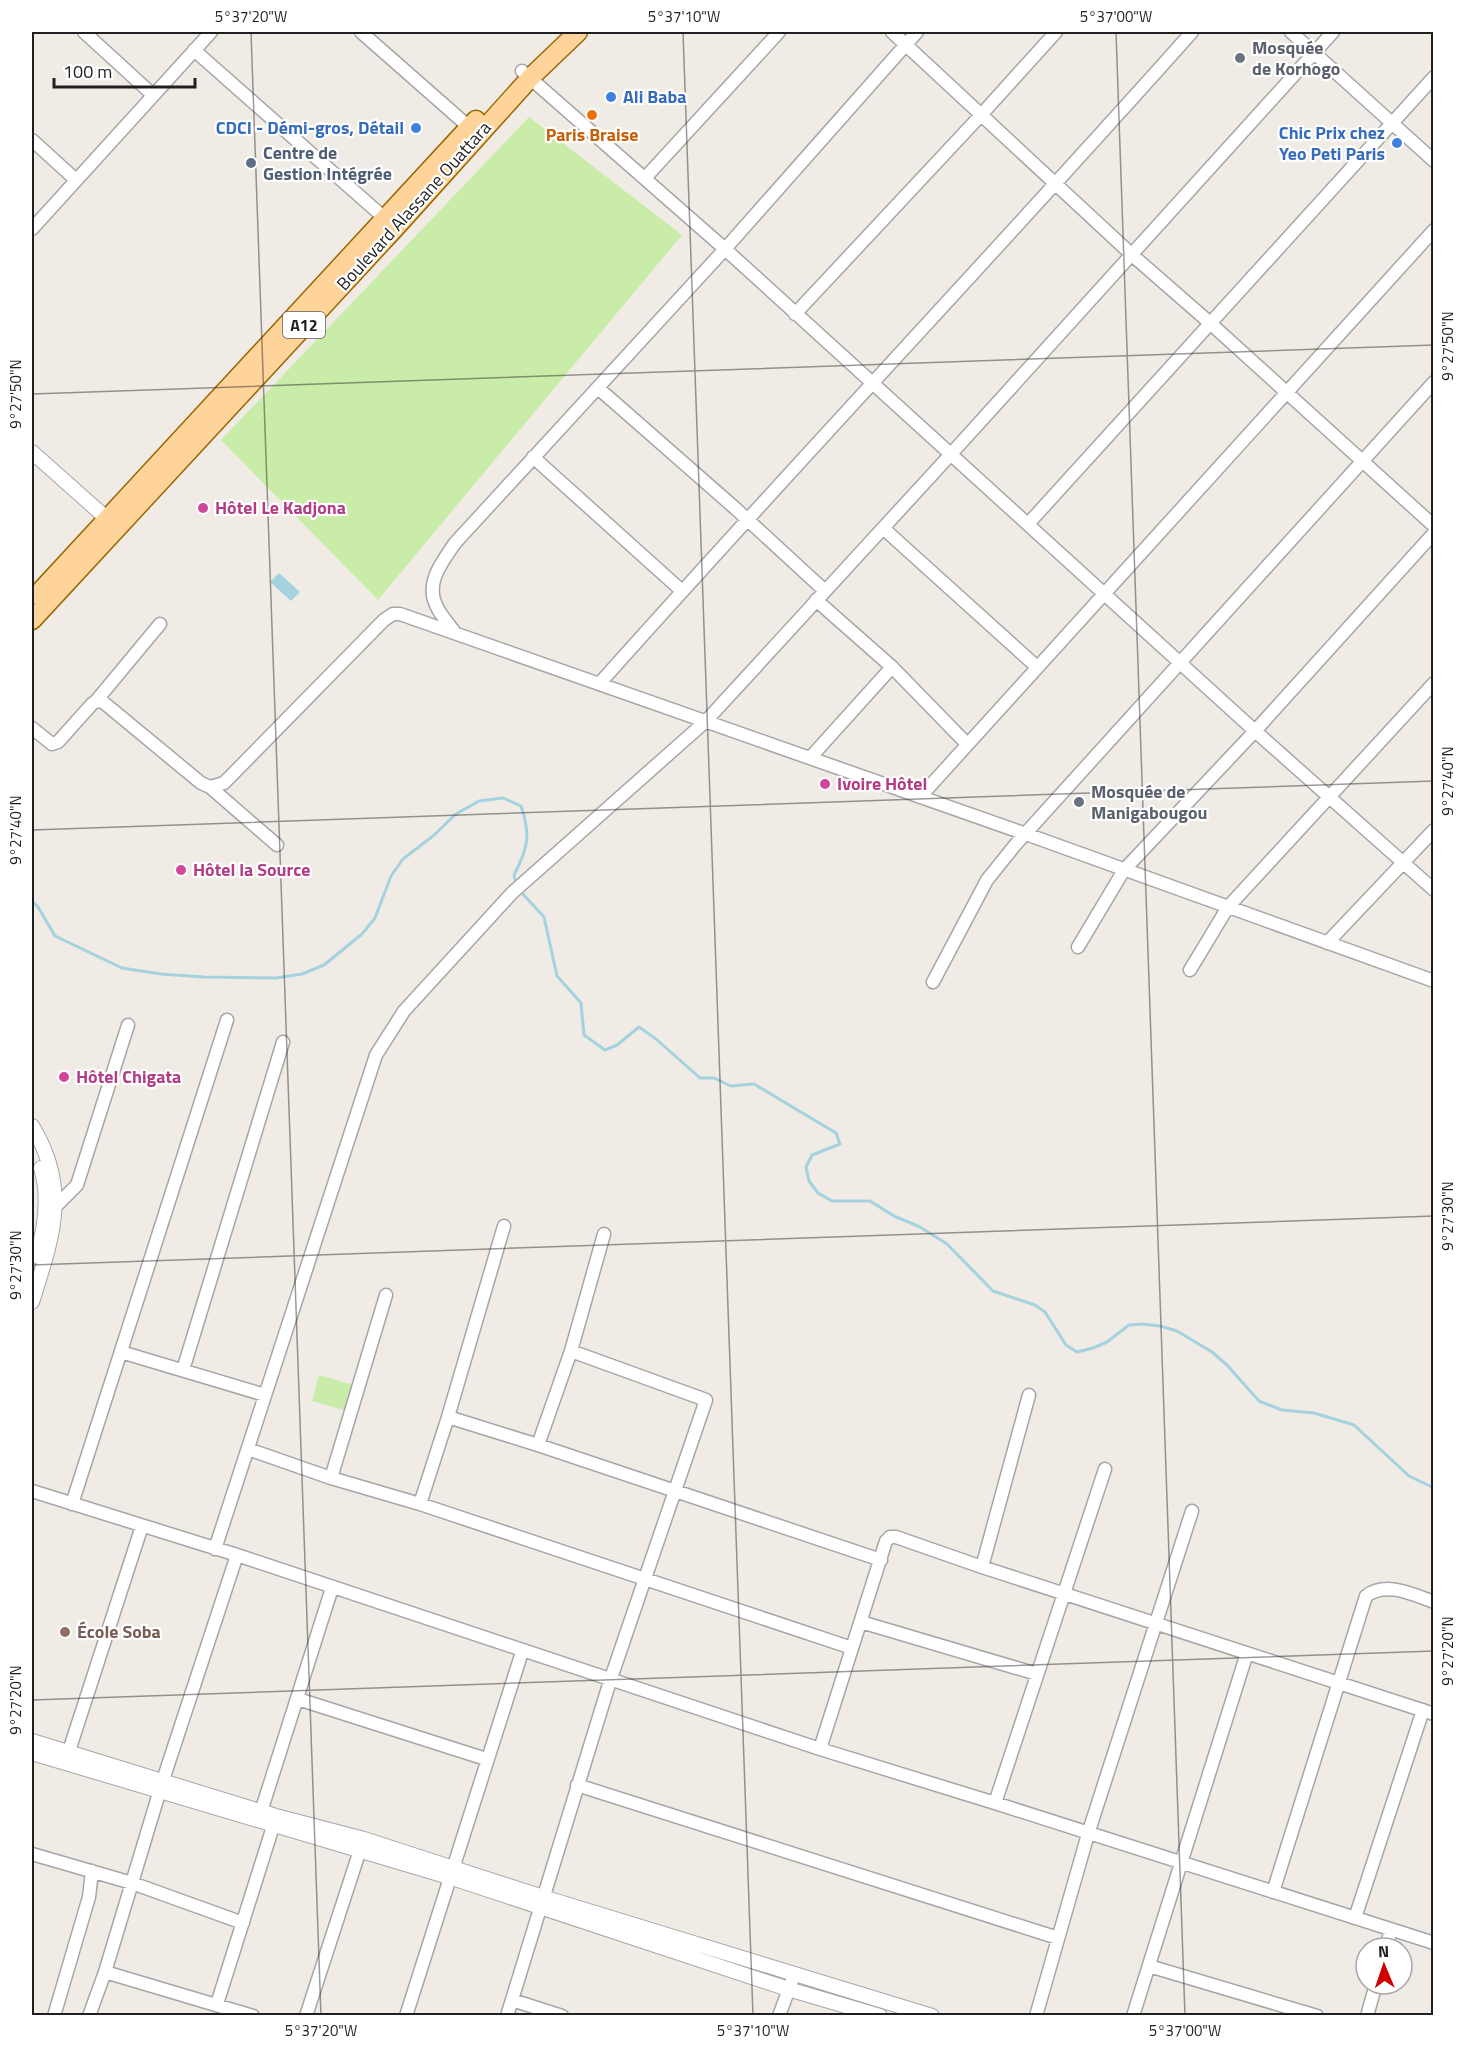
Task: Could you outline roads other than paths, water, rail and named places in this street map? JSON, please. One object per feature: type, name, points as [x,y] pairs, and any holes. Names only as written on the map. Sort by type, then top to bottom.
[{"type":"main road","name":"Boulevard Alassane Ouattara","points":[[34,604],[390,223],[527,74],[560,32]]},
{"type":"main road","name":"Boulevard Alassane Ouattara","points":[[390,223],[469,127],[527,74],[578,32]]},
{"type":"street","points":[[84,32],[153,95]]},
{"type":"street","points":[[32,229],[211,32]]},
{"type":"street","points":[[361,32],[469,127]]},
{"type":"street","points":[[645,178],[779,32]]},
{"type":"street","points":[[892,32],[1131,254],[1434,526]]},
{"type":"street","points":[[455,633],[435,604],[432,586],[436,571],[455,543],[725,249],[917,32]]},
{"type":"street","points":[[795,314],[1056,32]]},
{"type":"street","points":[[600,683],[1056,185],[1192,32]]},
{"type":"street","points":[[1291,32],[1434,161]]},
{"type":"street","points":[[215,1549],[376,1055],[404,1011],[512,893],[706,721],[1333,32]]},
{"type":"street","points":[[194,50],[390,223]]},
{"type":"street","points":[[527,74],[725,249],[1255,731],[1434,890]]},
{"type":"street","points":[[1028,524],[1434,77]]},
{"type":"street","points":[[32,140],[76,180]]},
{"type":"street","points":[[920,797],[966,743],[1434,230]]},
{"type":"street","points":[[933,982],[987,880],[1434,382]]},
{"type":"street","points":[[598,388],[747,520],[966,743]]},
{"type":"street","points":[[32,452],[112,523]]},
{"type":"street","points":[[534,457],[682,591]]},
{"type":"street","points":[[883,528],[1037,667]]},
{"type":"street","points":[[1078,947],[1124,870],[1255,731],[1434,533]]},
{"type":"street","points":[[210,787],[224,783],[384,620],[393,614],[410,616],[1434,981]]},
{"type":"street","points":[[32,728],[52,744],[58,742],[96,701],[160,624]]},
{"type":"street","points":[[810,758],[892,667]]},
{"type":"street","points":[[1190,970],[1228,907],[1434,683]]},
{"type":"street","points":[[96,701],[103,702],[201,783],[210,787],[278,845]]},
{"type":"street","points":[[1327,943],[1434,830]]},
{"type":"street","points":[[72,1503],[227,1020]]},
{"type":"street","points":[[55,1207],[77,1185],[128,1025]]},
{"type":"street","points":[[183,1370],[283,1042]]},
{"type":"street","points":[[32,1126],[51,1171],[55,1207],[51,1242],[32,1302]]},
{"type":"street","points":[[32,1144],[43,1172],[46,1207],[42,1240],[32,1271]]},
{"type":"street","points":[[420,1504],[504,1226]]},
{"type":"street","points":[[538,1445],[571,1351],[604,1234]]},
{"type":"street","points":[[332,1478],[387,1295]]},
{"type":"street","points":[[507,2016],[609,1681],[706,1400],[571,1351]]},
{"type":"street","points":[[121,1352],[265,1395]]},
{"type":"street","points":[[982,1567],[1029,1395]]},
{"type":"street","points":[[448,1417],[880,1560]]},
{"type":"street","points":[[248,1449],[852,1648]]},
{"type":"street","points":[[995,1803],[1105,1468]]},
{"type":"street","points":[[32,1491],[237,1555],[609,1681],[1434,1943]]},
{"type":"street","points":[[1036,2016],[1088,1834],[1192,1511]]},
{"type":"street","points":[[69,1751],[142,1526]]},
{"type":"street","points":[[820,1749],[886,1541],[896,1537],[1428,1712],[1355,1918]]},
{"type":"street","points":[[89,2016],[237,1555]]},
{"type":"street","points":[[260,1817],[332,1588]]},
{"type":"street","points":[[1273,1892],[1366,1596],[1380,1589],[1389,1589],[1434,1602]]},
{"type":"street","points":[[861,1622],[1037,1674]]},
{"type":"street","points":[[406,2016],[522,1652]]},
{"type":"street","points":[[1133,2016],[1248,1653]]},
{"type":"street","points":[[298,1699],[486,1760]]},
{"type":"street","points":[[32,1741],[69,1751],[162,1785],[360,1850],[451,1872]]},
{"type":"street","points":[[32,1753],[162,1785]]},
{"type":"street","points":[[577,1785],[1058,1938]]},
{"type":"street","points":[[274,1821],[364,1839],[451,1872],[788,1989],[880,2016]]},
{"type":"street","points":[[217,2004],[274,1821]]},
{"type":"street","points":[[306,2016],[360,1850]]},
{"type":"street","points":[[32,1854],[132,1883],[243,1923]]},
{"type":"street","points":[[54,2016],[89,1897],[92,1872]]},
{"type":"street","points":[[542,1902],[932,2016]]},
{"type":"street","points":[[1389,1936],[1391,1929]]},
{"type":"street","points":[[1149,1966],[1317,2016]]},
{"type":"street","points":[[105,1972],[253,2016]]},
{"type":"street","points":[[779,2016],[794,1974]]},
{"type":"street","points":[[1366,2016],[1372,1996]]},
{"type":"street","points":[[512,2000],[562,2016]]},
{"type":"water","points":[[279,573],[300,592],[291,601],[270,582]]},
{"type":"waterway","points":[[32,901],[55,936],[122,968],[204,977],[276,978],[302,974],[324,965],[362,934],[375,918],[391,876],[403,859],[433,836],[456,814],[479,801],[503,798],[521,806],[526,825],[525,849],[514,875],[516,884]]},
{"type":"waterway","points":[[521,892],[544,917],[557,976],[581,1003],[584,1035],[605,1050],[617,1045],[639,1027],[700,1078],[714,1078],[731,1086],[754,1084],[836,1133],[840,1144],[812,1155],[806,1167],[809,1181],[818,1193],[832,1201],[870,1201],[894,1216],[920,1227],[947,1244],[993,1291],[1035,1305],[1045,1312],[1066,1345],[1077,1352],[1107,1342],[1129,1325],[1160,1326],[1177,1331],[1212,1352],[1227,1365],[1259,1401],[1282,1410],[1314,1413],[1354,1425],[1409,1476],[1434,1488]]},
{"type":"place","name":"Mosquée de Korhogo","points":[[1240,58]]},
{"type":"place","name":"Ali Baba","points":[[611,97]]},
{"type":"place","name":"Paris Braise","points":[[592,115]]},
{"type":"place","name":"CDCI - Démi-gros, Détail","points":[[416,128]]},
{"type":"place","name":"Chic Prix chez Yeo Peti Paris","points":[[1397,143]]},
{"type":"place","name":"Centre de Gestion Intégrée","points":[[251,163]]},
{"type":"place","name":"Hôtel Le Kadjona","points":[[203,508]]},
{"type":"place","name":"Ivoire Hôtel","points":[[825,784]]},
{"type":"place","name":"Mosquée de Manigabougou","points":[[1079,802]]},
{"type":"place","name":"Hôtel la Source","points":[[181,870]]},
{"type":"place","name":"Hôtel Chigata","points":[[64,1077]]},
{"type":"place","name":"École Soba","points":[[65,1632]]}]
